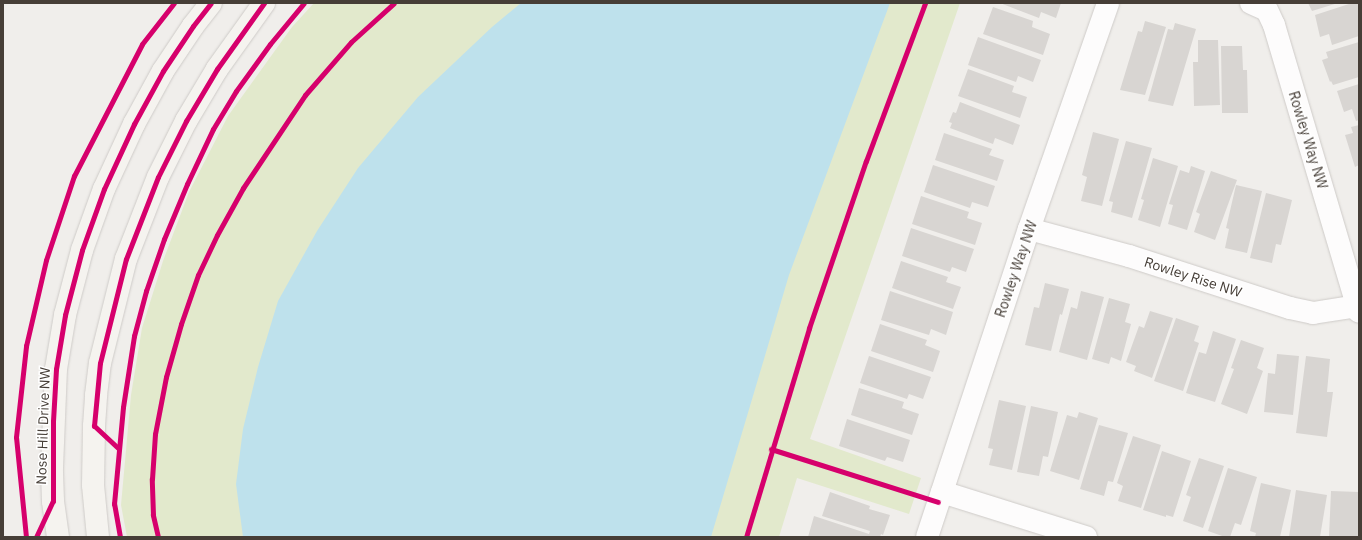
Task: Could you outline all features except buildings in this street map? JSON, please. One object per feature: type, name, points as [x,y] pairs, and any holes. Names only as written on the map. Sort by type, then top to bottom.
[{"type":"street","name":"Nose Hill Drive NW","points":[[58,537],[53,501],[52,468],[56,369],[65,315],[82,250],[104,189],[134,124],[164,71],[193,26],[211,3]]},
{"type":"street","points":[[98,537],[93,484],[96,394],[102,356],[126,259],[158,177],[186,121],[217,69],[264,3]]},
{"type":"street","name":"Rowley Way NW","points":[[927,537],[1029,229],[1108,3]]},
{"type":"street","name":"Rowley Way NW","points":[[1251,3],[1267,10],[1274,26],[1358,309]]},
{"type":"street","name":"Rowley Rise NW","points":[[1029,229],[1129,256],[1290,308],[1313,313],[1358,309]]},
{"type":"street","points":[[942,492],[1086,537]]},
{"type":"green space","points":[[314,3],[960,3],[810,439],[921,478],[909,514],[797,478],[779,537],[127,537],[121,505],[131,395],[142,328],[163,261],[189,192],[228,116],[292,27]]},
{"type":"water","points":[[521,3],[890,3],[789,275],[711,537],[243,537],[236,484],[243,429],[258,367],[278,301],[317,231],[358,168],[418,97],[492,27]]},
{"type":"cycle path","points":[[26,537],[16,437],[26,346],[46,260],[74,176],[142,44],[174,3]]},
{"type":"cycle path","points":[[36,537],[53,501],[53,421],[56,369],[65,315],[82,250],[104,189],[134,124],[163,71],[193,26],[211,3]]},
{"type":"cycle path","points":[[118,448],[94,426],[100,363],[126,259],[158,177],[186,121],[217,69],[264,3]]},
{"type":"cycle path","points":[[120,537],[114,504],[123,407],[134,336],[146,291],[164,239],[187,184],[213,129],[236,91],[270,44],[304,3]]},
{"type":"cycle path","points":[[158,537],[153,515],[152,479],[155,434],[166,377],[181,324],[198,275],[217,235],[243,188],[305,95],[351,42],[394,3]]},
{"type":"cycle path","points":[[746,537],[809,328],[866,161],[925,3]]},
{"type":"cycle path","points":[[771,449],[938,502]]}]
